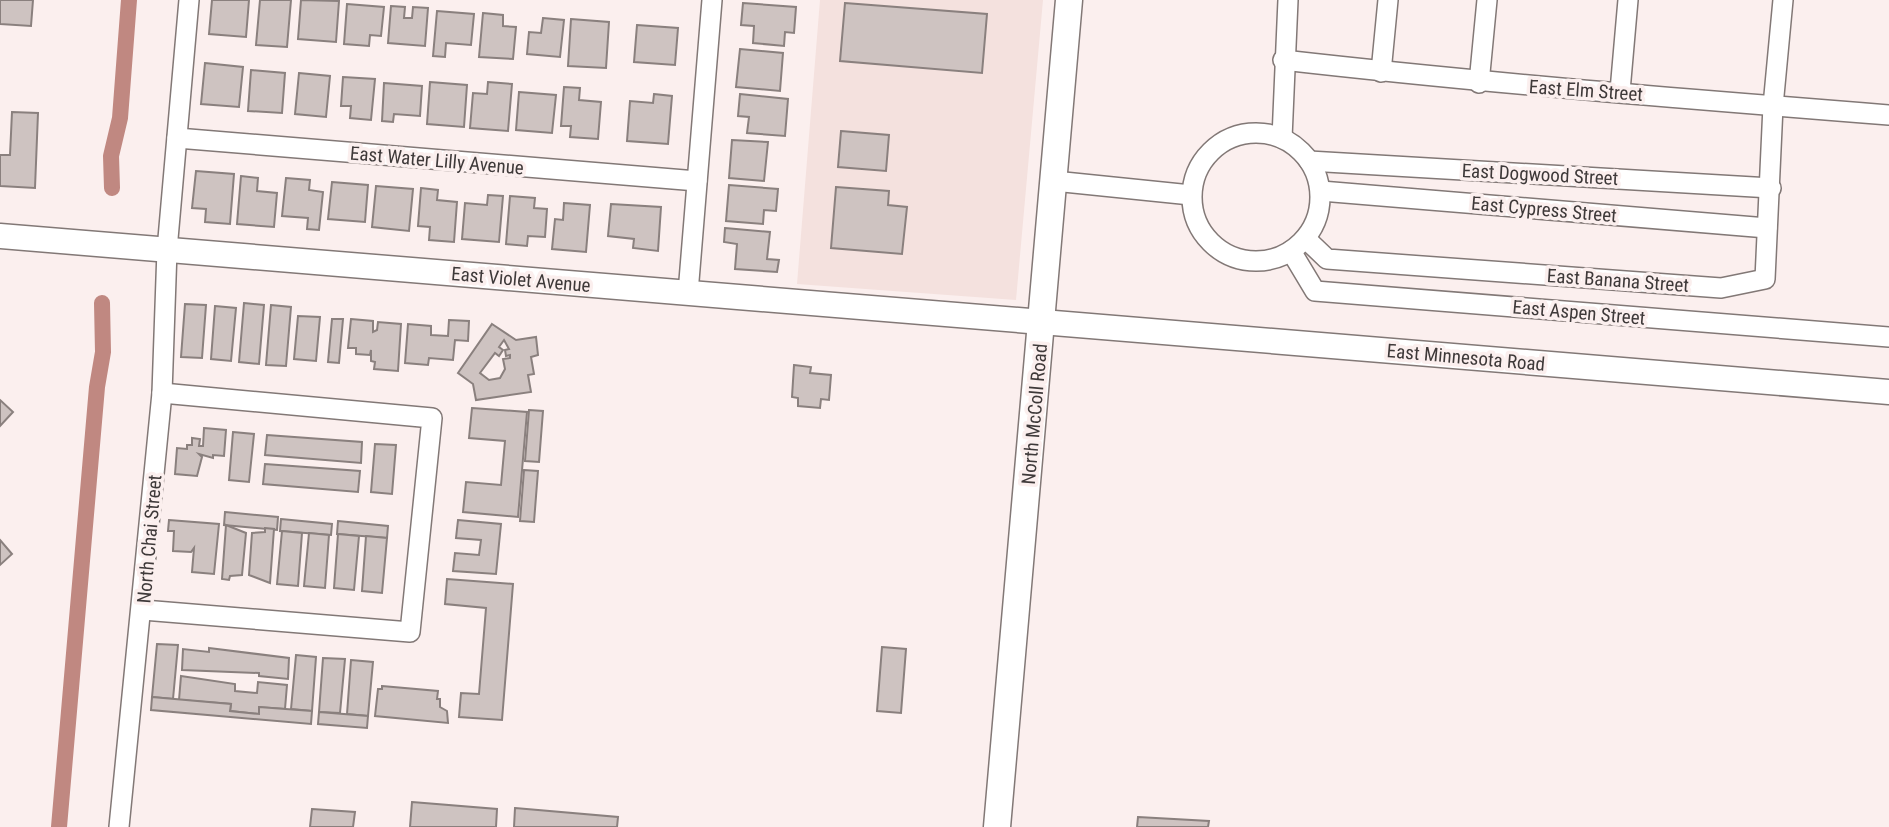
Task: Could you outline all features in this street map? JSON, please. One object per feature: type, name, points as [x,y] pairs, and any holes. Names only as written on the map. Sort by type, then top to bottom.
[{"type":"main road","name":"North McColl Road","points":[[997,827],[1069,0]]},
{"type":"street","name":"North Chai Street","points":[[119,827],[143,610],[162,393],[167,250],[189,0]]},
{"type":"street","points":[[688,293],[712,0],[706,0]]},
{"type":"street","points":[[1282,138],[1287,0]]},
{"type":"street","points":[[1381,72],[1388,0]]},
{"type":"street","points":[[1479,83],[1487,0]]},
{"type":"street","points":[[1620,91],[1628,0]]},
{"type":"street","name":"East Banana Street","points":[[1298,245],[1327,259],[1721,288],[1765,279],[1773,106],[1783,0]]},
{"type":"street","name":"East Elm Street","points":[[1283,60],[1479,83],[1620,91],[1889,115]]},
{"type":"street","points":[[1262,133],[1282,138],[1297,147],[1309,160],[1321,191],[1317,216],[1298,245],[1273,260],[1253,262],[1233,258],[1215,248],[1202,233],[1193,215],[1191,195],[1195,174],[1206,156],[1222,142],[1241,134],[1262,133]]},
{"type":"street","name":"East Water Lilly Avenue","points":[[177,138],[697,181]]},
{"type":"street","name":"East Dogwood Street","points":[[1309,160],[1771,188]]},
{"type":"street","points":[[1054,181],[1191,195]]},
{"type":"street","name":"East Cypress Street","points":[[1321,191],[1767,228]]},
{"type":"street","name":"East Violet Avenue","points":[[0,236],[1042,321]]},
{"type":"street","name":"East Aspen Street","points":[[1298,245],[1315,291],[1889,337]]},
{"type":"street","name":"East Minnesota Road","points":[[1042,321],[1889,392]]},
{"type":"street","points":[[143,610],[410,632],[432,418],[162,393]]},
{"type":"shaded area","points":[[820,0],[1043,0],[1016,300],[797,284]]},
{"type":"building","points":[[0,0],[33,0],[31,26],[0,24]]},
{"type":"building","points":[[212,0],[249,0],[246,37],[209,34]]},
{"type":"building","points":[[260,0],[291,0],[287,47],[256,45]]},
{"type":"building","points":[[301,0],[339,1],[336,42],[298,39]]},
{"type":"building","points":[[743,3],[796,7],[794,33],[785,32],[784,46],[753,43],[754,26],[741,25]]},
{"type":"building","points":[[845,3],[987,14],[982,73],[840,61]]},
{"type":"building","points":[[347,4],[384,7],[381,36],[370,35],[369,46],[344,44]]},
{"type":"building","points":[[391,6],[405,7],[404,18],[412,18],[413,7],[428,8],[425,46],[388,43]]},
{"type":"building","points":[[437,11],[474,14],[471,45],[446,43],[445,57],[433,56]]},
{"type":"building","points":[[483,13],[503,15],[503,26],[516,27],[513,59],[479,57]]},
{"type":"building","points":[[543,18],[564,20],[560,57],[527,54],[529,32],[541,33]]},
{"type":"building","points":[[571,19],[609,22],[606,68],[568,66]]},
{"type":"building","points":[[637,25],[678,28],[675,65],[634,62]]},
{"type":"building","points":[[740,49],[783,53],[780,91],[736,87]]},
{"type":"building","points":[[205,63],[243,67],[239,107],[201,104]]},
{"type":"building","points":[[251,70],[285,73],[282,113],[248,111]]},
{"type":"building","points":[[299,73],[330,76],[326,117],[295,114]]},
{"type":"building","points":[[343,77],[375,79],[371,120],[350,118],[351,106],[341,106]]},
{"type":"building","points":[[430,82],[467,85],[464,127],[427,124]]},
{"type":"building","points":[[488,82],[512,84],[508,131],[470,128],[473,93],[487,94]]},
{"type":"building","points":[[384,83],[422,86],[420,116],[394,114],[393,122],[382,121]]},
{"type":"building","points":[[564,87],[580,88],[579,100],[601,102],[598,139],[570,137],[571,126],[561,126]]},
{"type":"building","points":[[519,92],[556,95],[552,133],[516,130]]},
{"type":"building","points":[[654,94],[672,96],[668,144],[627,141],[630,101],[653,103]]},
{"type":"building","points":[[740,94],[788,99],[785,136],[747,133],[749,117],[738,116]]},
{"type":"building","points":[[12,112],[38,113],[35,188],[0,186],[0,155],[10,155]]},
{"type":"building","points":[[841,131],[889,135],[886,171],[838,167]]},
{"type":"building","points":[[732,140],[768,142],[764,181],[729,178]]},
{"type":"building","points":[[196,171],[234,174],[230,224],[205,222],[206,209],[192,208]]},
{"type":"building","points":[[241,176],[258,178],[257,191],[277,193],[274,227],[237,224]]},
{"type":"building","points":[[286,178],[310,180],[309,190],[323,192],[319,230],[307,229],[308,218],[282,216]]},
{"type":"building","points":[[332,182],[368,185],[365,222],[328,219]]},
{"type":"building","points":[[729,185],[778,189],[776,211],[764,210],[763,224],[726,221]]},
{"type":"building","points":[[376,186],[413,189],[409,231],[372,227]]},
{"type":"building","points":[[836,187],[889,191],[888,205],[907,207],[902,254],[831,248]]},
{"type":"building","points":[[421,188],[438,190],[437,200],[457,202],[454,242],[429,240],[430,227],[418,226]]},
{"type":"building","points":[[488,195],[503,196],[499,242],[462,239],[465,203],[487,205]]},
{"type":"building","points":[[510,196],[535,198],[534,208],[547,209],[545,237],[528,236],[527,246],[506,244]]},
{"type":"building","points":[[564,203],[590,205],[586,252],[552,249],[555,219],[563,220]]},
{"type":"building","points":[[611,204],[661,207],[658,251],[633,248],[634,239],[608,236]]},
{"type":"building","points":[[725,228],[770,232],[767,259],[779,260],[777,272],[735,269],[737,244],[724,242]]},
{"type":"building","points":[[244,303],[264,305],[259,364],[239,362]]},
{"type":"building","points":[[185,304],[206,305],[202,358],[181,357]]},
{"type":"building","points":[[271,305],[291,307],[286,366],[266,365]]},
{"type":"building","points":[[215,306],[236,308],[231,361],[211,359]]},
{"type":"building","points":[[298,316],[320,317],[316,361],[294,359]]},
{"type":"building","points":[[332,319],[343,319],[339,363],[328,362]]},
{"type":"building","points":[[351,319],[373,321],[373,332],[377,330],[378,322],[401,324],[398,371],[374,369],[371,350],[370,355],[356,354],[356,348],[348,348]]},
{"type":"building","points":[[449,320],[469,321],[468,341],[455,340],[453,360],[429,358],[428,365],[405,363],[408,324],[431,326],[431,335],[448,336]]},
{"type":"building","points":[[492,324],[516,340],[536,337],[538,355],[531,357],[534,374],[528,375],[531,392],[476,400],[473,384],[458,373]],"holes":[[[504,340],[509,349],[505,350],[506,356],[510,355],[510,358],[503,359],[505,369],[500,378],[489,380],[480,373],[495,353],[499,356],[503,350],[499,347]]]},
{"type":"building","points":[[794,365],[811,367],[810,373],[831,375],[829,400],[821,399],[820,408],[798,406],[798,398],[792,397]]},
{"type":"building","points":[[0,400],[13,412],[0,426]]},
{"type":"building","points":[[472,408],[527,412],[518,517],[463,512],[466,482],[501,485],[505,441],[469,438]]},
{"type":"building","points":[[529,410],[543,411],[539,462],[525,461]]},
{"type":"building","points":[[204,428],[226,430],[224,456],[213,455],[213,458],[199,454],[202,457],[197,476],[175,474],[177,448],[187,449],[187,445],[192,445],[192,438],[200,439],[199,446],[203,446]]},
{"type":"building","points":[[233,432],[254,434],[249,482],[229,480]]},
{"type":"building","points":[[267,435],[362,442],[361,463],[265,455]]},
{"type":"building","points":[[375,444],[396,445],[392,494],[371,492]]},
{"type":"building","points":[[265,464],[360,471],[358,492],[263,484]]},
{"type":"building","points":[[524,470],[538,471],[534,522],[520,521]]},
{"type":"building","points":[[225,512],[278,517],[277,530],[224,525]]},
{"type":"building","points":[[281,519],[332,524],[331,535],[280,531]]},
{"type":"building","points":[[169,520],[219,524],[214,574],[192,572],[194,548],[191,552],[173,551],[174,531],[168,531]]},
{"type":"building","points":[[458,520],[501,524],[496,574],[453,571],[455,553],[479,555],[481,540],[456,538]]},
{"type":"building","points":[[338,521],[388,526],[387,538],[337,534]]},
{"type":"building","points":[[226,525],[246,533],[242,575],[230,576],[229,580],[222,579]]},
{"type":"building","points":[[265,528],[274,529],[270,583],[249,575],[252,533],[265,532]]},
{"type":"building","points":[[282,531],[302,533],[298,586],[277,584]]},
{"type":"building","points":[[309,533],[329,535],[325,588],[304,586]]},
{"type":"building","points":[[338,534],[359,536],[354,590],[334,588]]},
{"type":"building","points":[[366,536],[387,538],[382,593],[362,591]]},
{"type":"building","points":[[0,540],[12,554],[0,565]]},
{"type":"building","points":[[447,579],[513,584],[502,720],[459,717],[461,693],[479,694],[486,608],[445,604]]},
{"type":"building","points":[[157,644],[178,645],[173,699],[152,697]]},
{"type":"building","points":[[882,647],[906,649],[901,713],[877,711]]},
{"type":"building","points":[[209,648],[289,658],[288,679],[259,676],[259,673],[182,670],[183,649],[209,652]]},
{"type":"building","points":[[296,655],[316,657],[312,711],[291,709]]},
{"type":"building","points":[[323,658],[345,659],[340,713],[319,712]]},
{"type":"building","points":[[351,660],[373,662],[368,716],[347,714]]},
{"type":"building","points":[[181,676],[235,684],[235,691],[257,693],[258,682],[287,685],[285,709],[259,707],[259,714],[230,711],[231,704],[179,700]]},
{"type":"building","points":[[382,686],[438,691],[437,699],[440,699],[440,707],[447,711],[448,723],[375,716],[378,689],[382,689]]},
{"type":"building","points":[[152,697],[231,704],[230,711],[259,714],[259,707],[312,711],[311,724],[151,710]]},
{"type":"building","points":[[319,712],[368,716],[367,728],[318,724]]},
{"type":"building","points":[[412,802],[497,809],[496,827],[410,827]]},
{"type":"building","points":[[515,808],[618,817],[617,827],[514,827]]},
{"type":"building","points":[[312,809],[355,812],[353,827],[310,827]]},
{"type":"building","points":[[1138,817],[1209,821],[1208,827],[1137,827]]},
{"type":"waterway","points":[[112,188],[111,156],[120,118],[129,0]]},
{"type":"waterway","points":[[59,827],[97,387],[103,352],[102,303]]}]
